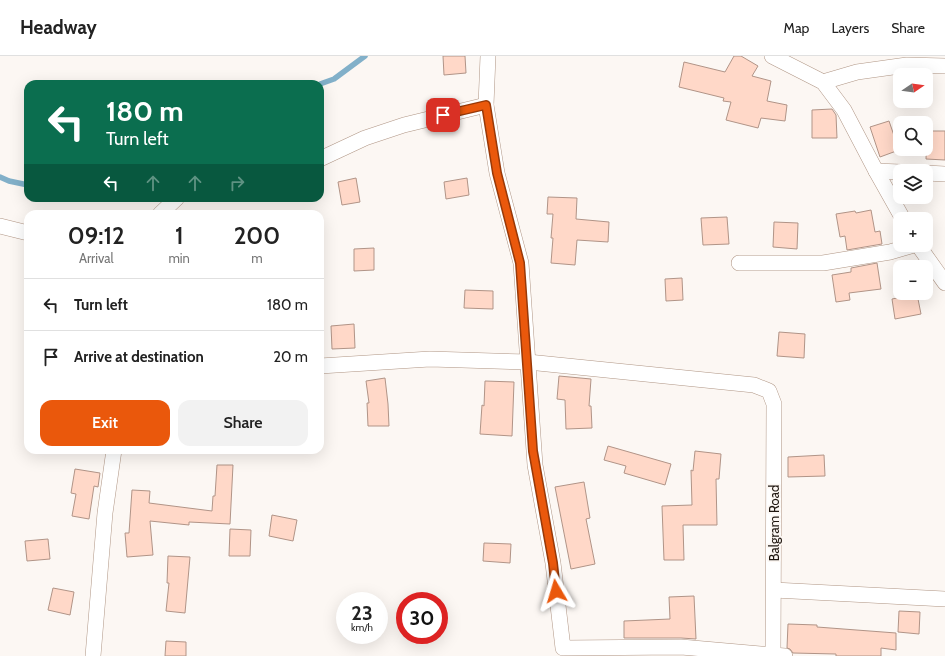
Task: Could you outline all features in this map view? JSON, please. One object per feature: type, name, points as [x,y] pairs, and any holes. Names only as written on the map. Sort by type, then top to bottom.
[{"type":"street","points":[[488,56],[486,105],[497,173],[520,263],[535,465],[553,563],[564,652],[681,647],[777,656]]},
{"type":"street","points":[[772,56],[823,82],[844,110],[899,212]]},
{"type":"street","points":[[823,82],[858,72],[907,65],[945,66]]},
{"type":"street","points":[[324,157],[366,138],[404,125],[486,105]]},
{"type":"street","points":[[876,171],[893,172]]},
{"type":"street","points":[[933,173],[945,174]]},
{"type":"street","points":[[164,210],[173,202]]},
{"type":"street","points":[[0,226],[24,232]]},
{"type":"street","points":[[739,264],[823,263],[893,251]]},
{"type":"street","points":[[923,252],[945,283]]},
{"type":"street","points":[[324,366],[430,360],[528,362]]},
{"type":"street","name":"Balgram Road","points":[[528,362],[754,385],[768,391],[774,404],[774,590],[777,656]]},
{"type":"street","points":[[93,656],[105,513],[113,454]]},
{"type":"street","points":[[774,590],[945,599]]},
{"type":"building","points":[[443,56],[465,56],[466,73],[444,75]]},
{"type":"building","points":[[734,56],[741,56],[758,66],[752,76],[771,81],[767,101],[787,105],[785,121],[761,118],[758,128],[726,120],[731,102],[723,101],[724,98],[679,87],[684,62],[725,72]]},
{"type":"building","points":[[832,109],[836,115],[837,138],[812,138],[812,110]]},
{"type":"building","points":[[889,121],[893,133],[893,152],[880,157],[870,127]]},
{"type":"building","points":[[933,131],[945,131],[945,160],[926,159],[926,156],[933,156]]},
{"type":"building","points":[[356,178],[360,202],[342,205],[338,182]]},
{"type":"building","points":[[467,178],[469,195],[446,199],[444,182]]},
{"type":"building","points":[[548,197],[577,198],[576,219],[609,222],[608,242],[577,240],[575,265],[551,263],[553,214],[547,214]]},
{"type":"building","points":[[871,210],[875,232],[880,231],[882,244],[847,250],[845,236],[840,237],[836,214],[855,211],[856,213]]},
{"type":"building","points":[[727,217],[729,244],[703,245],[701,218]]},
{"type":"building","points":[[774,222],[798,223],[797,249],[773,247]]},
{"type":"building","points":[[374,248],[374,270],[354,271],[354,249]]},
{"type":"building","points":[[877,263],[881,289],[849,293],[850,300],[836,302],[832,275],[851,272],[851,268]]},
{"type":"building","points":[[682,278],[683,300],[666,301],[665,279]]},
{"type":"building","points":[[465,290],[493,291],[493,309],[464,308]]},
{"type":"building","points":[[892,299],[918,300],[921,314],[895,319]]},
{"type":"building","points":[[354,324],[355,348],[332,349],[331,326]]},
{"type":"building","points":[[779,332],[805,334],[804,358],[777,356]]},
{"type":"building","points":[[559,376],[591,379],[589,406],[591,406],[592,428],[566,429],[565,400],[557,399]]},
{"type":"building","points":[[385,378],[389,426],[368,426],[367,403],[369,403],[366,381]]},
{"type":"building","points":[[485,381],[514,382],[512,436],[480,434],[482,405],[484,406]]},
{"type":"building","points":[[608,446],[671,464],[665,485],[624,473],[626,466],[604,460]]},
{"type":"building","points":[[695,451],[721,454],[719,479],[716,479],[717,525],[683,525],[684,560],[664,560],[662,506],[692,505],[691,470],[693,471]]},
{"type":"building","points":[[824,455],[825,476],[788,477],[788,457]]},
{"type":"building","points":[[217,465],[233,465],[230,524],[189,522],[189,525],[150,521],[153,555],[127,557],[125,533],[129,533],[132,490],[150,491],[149,503],[212,511],[213,496],[215,496]]},
{"type":"building","points":[[75,469],[100,473],[98,487],[94,486],[89,519],[72,516],[76,494],[71,493]]},
{"type":"building","points":[[584,482],[590,518],[586,519],[595,564],[571,569],[555,487]]},
{"type":"building","points":[[272,515],[297,520],[293,541],[269,536]]},
{"type":"building","points":[[230,529],[251,530],[250,556],[229,556]]},
{"type":"building","points":[[48,539],[50,559],[27,561],[25,541]]},
{"type":"building","points":[[484,543],[511,544],[510,563],[483,561]]},
{"type":"building","points":[[168,556],[190,557],[185,613],[166,611],[169,583],[167,583]]},
{"type":"building","points":[[53,588],[74,592],[70,615],[48,610]]},
{"type":"building","points":[[694,596],[696,639],[624,638],[624,621],[670,619],[669,597]]},
{"type":"building","points":[[899,611],[920,612],[919,634],[898,632]]},
{"type":"building","points":[[788,624],[817,625],[817,627],[896,633],[896,650],[881,648],[881,656],[836,656],[836,654],[793,653],[787,648]]},
{"type":"building","points":[[166,641],[186,642],[186,656],[165,656]]},
{"type":"waterway","points":[[324,83],[334,79],[365,56]]},
{"type":"waterway","points":[[0,177],[9,181],[24,184]]},
{"type":"route","points":[[443,115],[486,105],[497,173],[520,263],[533,451],[553,563],[556,591]]}]
